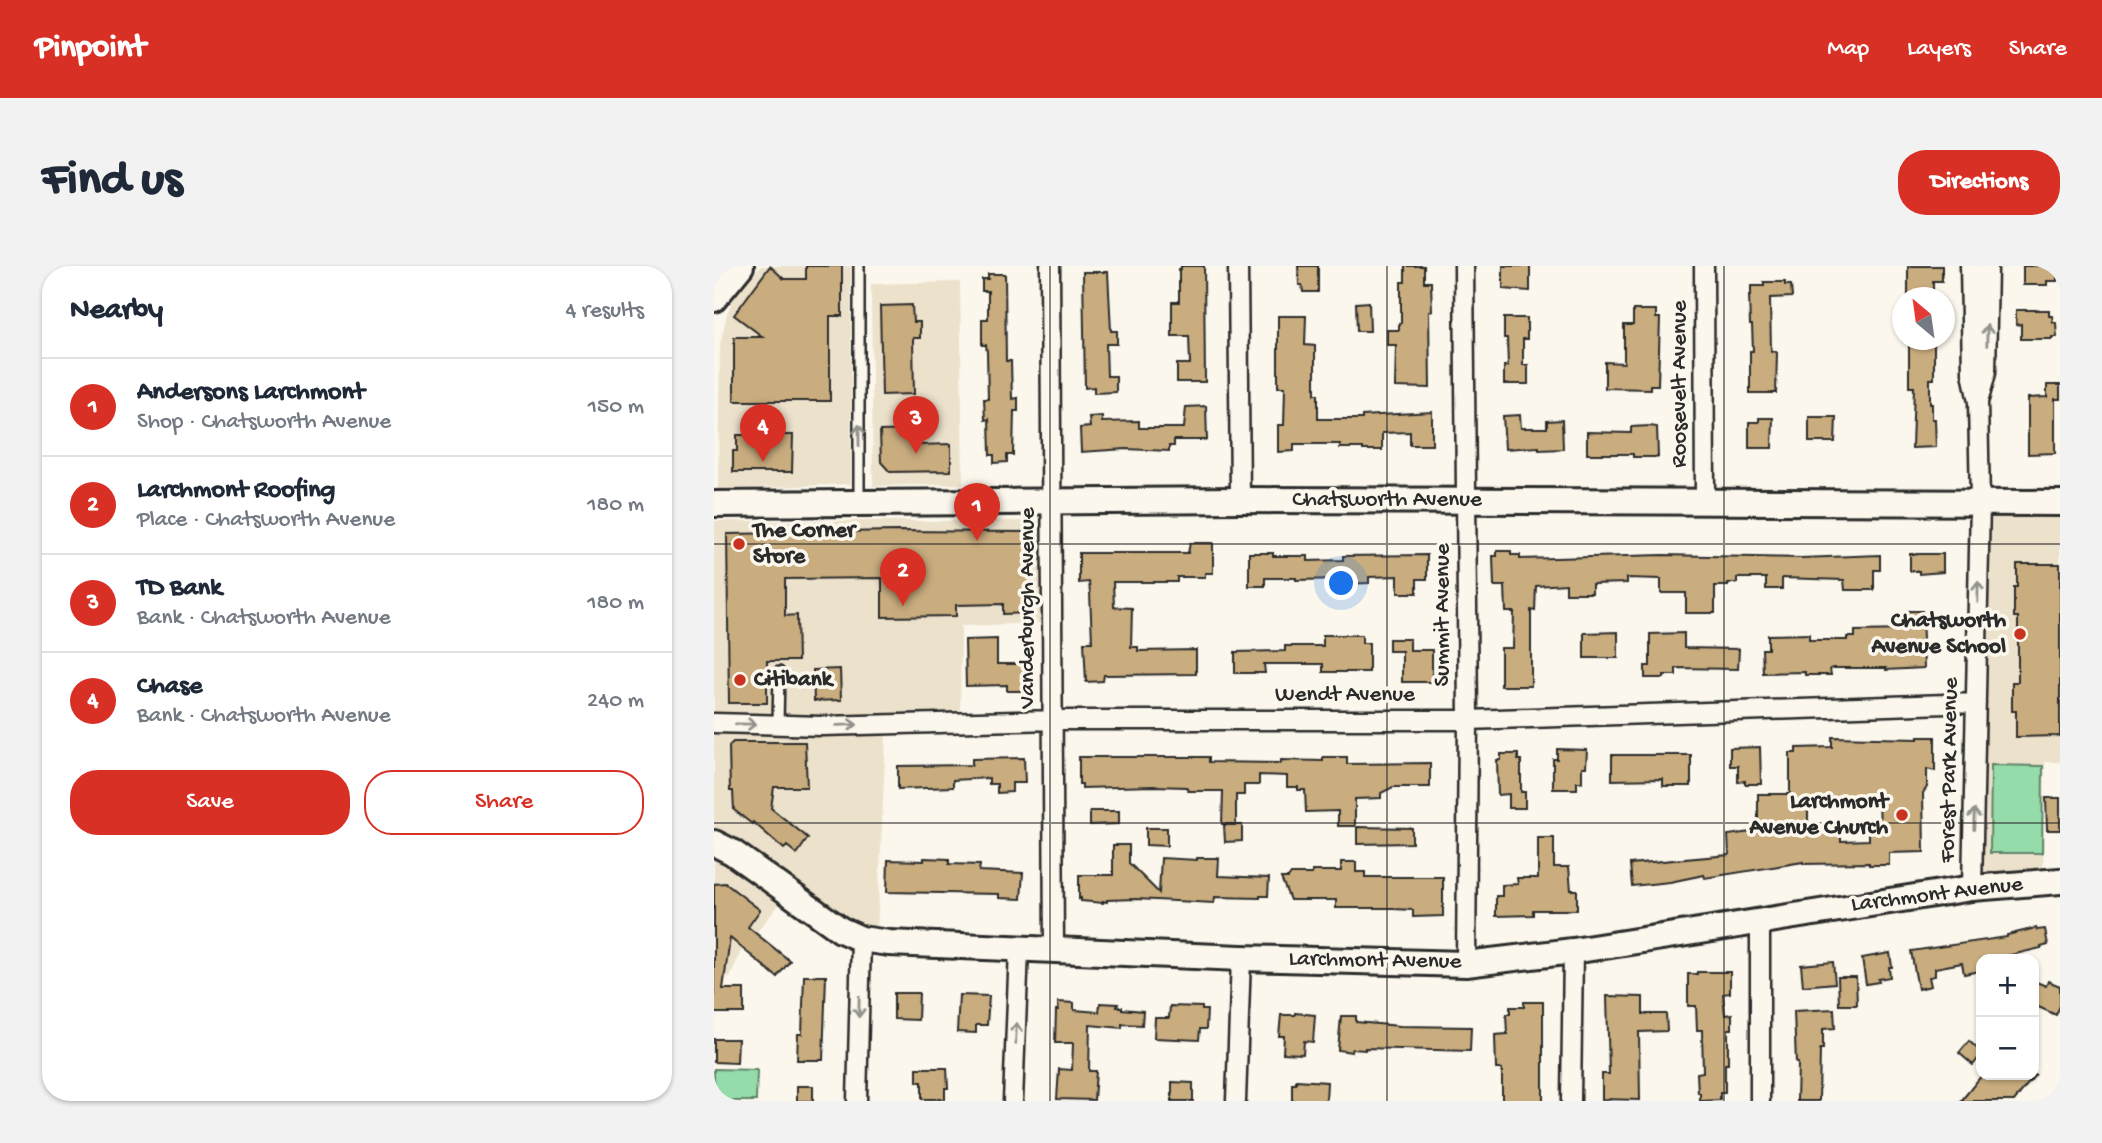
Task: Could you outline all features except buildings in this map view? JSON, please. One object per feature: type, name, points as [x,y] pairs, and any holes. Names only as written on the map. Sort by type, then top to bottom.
[{"type":"street","points":[[714,299],[741,266]]},
{"type":"street","name":"Vanderburgh Avenue","points":[[1050,266],[1054,950]]},
{"type":"street","points":[[1238,266],[1240,500]]},
{"type":"street","name":"Summit Avenue","points":[[1464,266],[1468,720],[1466,964]]},
{"type":"street","name":"Roosevelt Avenue","points":[[1704,266],[1705,502]]},
{"type":"street","name":"Forest Park Avenue","points":[[1970,266],[1972,373],[1978,402],[1980,502],[1972,888]]},
{"type":"street","name":"Forest Park Avenue","points":[[1978,402],[1986,373],[1988,266]]},
{"type":"street","name":"Chatsworth Avenue","points":[[714,505],[1240,500],[2060,502]]},
{"type":"street","name":"Wendt Avenue","points":[[714,723],[822,726],[1053,720],[1468,720],[1976,703]]},
{"type":"street","name":"Larchmont Avenue","points":[[714,843],[732,852],[833,925],[861,939],[889,943],[1241,958],[1466,964],[1573,951],[1972,888],[2060,881]]},
{"type":"street","points":[[1760,920],[1760,1101]]},
{"type":"street","points":[[857,1101],[861,939]]},
{"type":"street","points":[[1013,1101],[1019,949]]},
{"type":"street","points":[[1571,1101],[1573,951]]},
{"type":"street","points":[[1236,1101],[1241,958]]},
{"type":"lane","points":[[859,266],[859,503]]},
{"type":"lane","points":[[778,725],[779,672]]},
{"type":"shaded area","points":[[761,266],[851,266],[851,484],[718,489],[720,345],[727,313],[736,294]]},
{"type":"shaded area","points":[[960,282],[963,484],[873,486],[871,284]]},
{"type":"shaded area","name":"Chatsworth Avenue School","points":[[1984,506],[2060,506],[2060,762],[2045,762],[2043,878],[1974,885]]},
{"type":"shaded area","points":[[714,521],[1043,521],[1043,623],[961,626],[960,730],[886,735],[876,955],[781,902],[740,953],[730,978],[714,977]]},
{"type":"green space","points":[[1991,765],[2043,766],[2042,853],[1990,853]]},
{"type":"green space","points":[[714,1069],[757,1070],[756,1101],[714,1101]]},
{"type":"place","name":"TD Bank","points":[[916,454]]},
{"type":"place","name":"Chase","points":[[763,462]]},
{"type":"place","name":"Andersons Larchmont","points":[[977,541]]},
{"type":"place","name":"The Corner Store","points":[[739,544]]},
{"type":"place","name":"Larchmont Roofing","points":[[903,606]]},
{"type":"place","name":"Chatsworth Avenue School","points":[[2020,634]]},
{"type":"place","name":"Citibank","points":[[740,680]]},
{"type":"place","name":"Larchmont Avenue Church","points":[[1902,815]]}]
